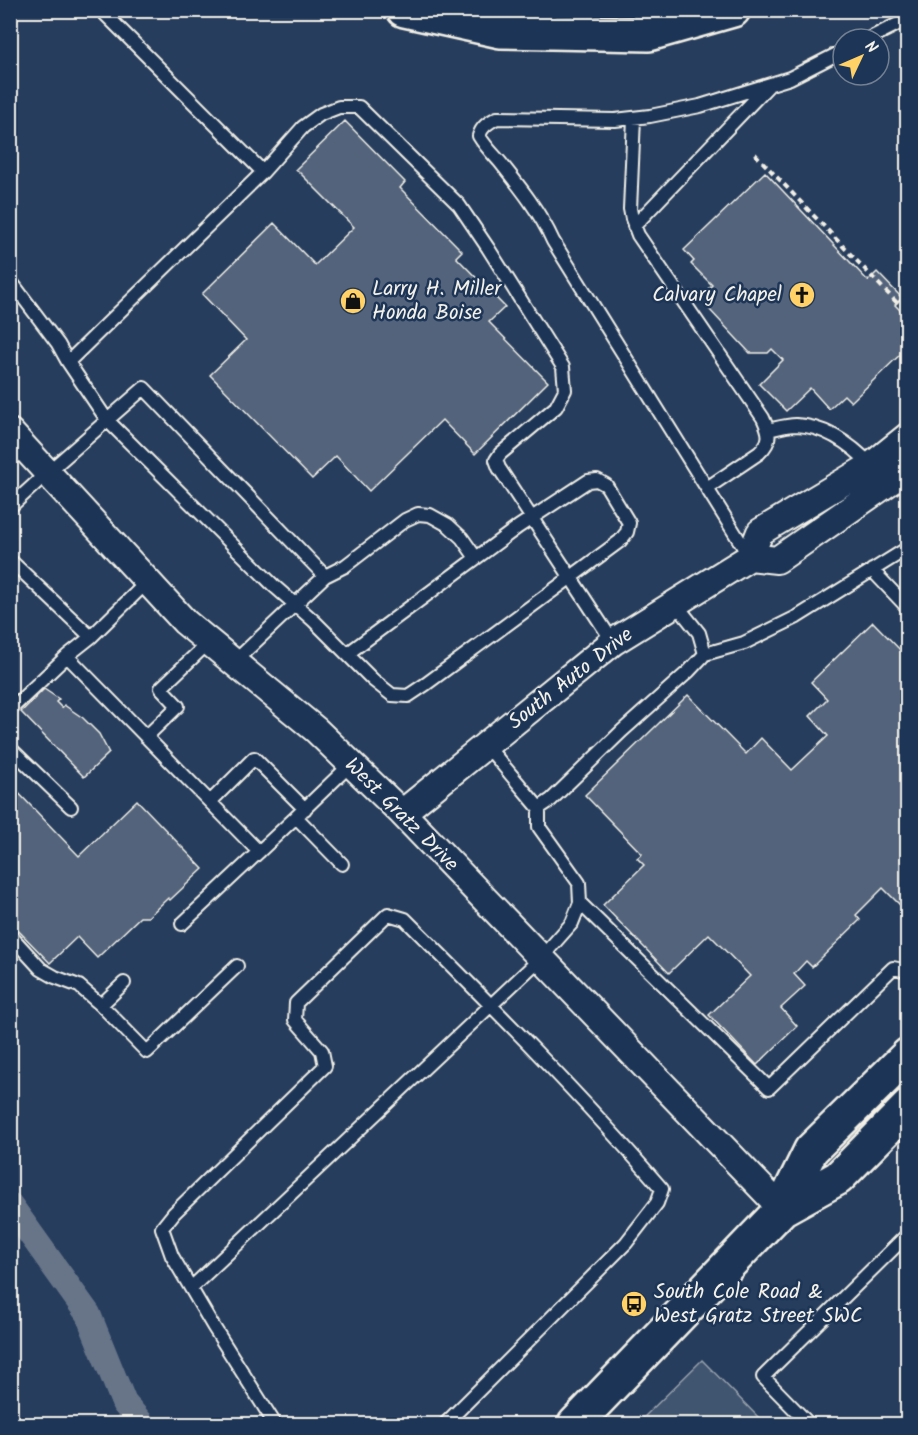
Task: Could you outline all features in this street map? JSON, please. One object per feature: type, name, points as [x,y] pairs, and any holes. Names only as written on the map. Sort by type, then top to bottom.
[{"type":"main road","points":[[404,10],[500,30],[649,34],[733,10]]},
{"type":"main road","points":[[782,1209],[811,1150],[908,1055]]},
{"type":"main road","points":[[575,1425],[782,1209],[838,1178],[908,1107]]},
{"type":"street","name":"West Gratz Drive","points":[[10,432],[185,622],[316,730],[402,813],[782,1209]]},
{"type":"street","points":[[879,474],[908,436]]},
{"type":"street","points":[[750,557],[760,532],[879,474],[908,469]]},
{"type":"street","name":"South Auto Drive","points":[[402,813],[613,642],[750,557]]},
{"type":"lane","points":[[101,10],[263,172]]},
{"type":"lane","points":[[891,28],[908,19]]},
{"type":"lane","points":[[750,557],[553,241],[534,206],[479,136],[486,123],[497,118],[615,120],[700,106],[790,78],[831,57]]},
{"type":"lane","points":[[634,226],[769,85]]},
{"type":"lane","points":[[68,362],[263,172],[303,127],[321,114],[339,107],[359,107],[459,205],[563,368],[565,390],[556,407],[500,454],[496,460],[531,518],[613,642]]},
{"type":"lane","points":[[634,118],[630,209],[634,226],[763,418],[768,430],[768,440],[759,453],[707,488]]},
{"type":"lane","points":[[10,280],[57,344],[108,420],[274,586],[314,621],[347,654],[373,680],[392,695],[408,696],[620,541],[627,532],[629,523],[606,485],[597,480],[588,481],[531,518],[347,654]]},
{"type":"lane","points":[[10,507],[144,388],[325,576]]},
{"type":"lane","points":[[768,430],[794,425],[812,427],[831,434],[850,447],[879,474]]},
{"type":"lane","points":[[234,662],[325,576],[345,566],[405,520],[418,514],[430,515],[448,525],[462,538],[476,558]]},
{"type":"lane","points":[[538,808],[551,800],[705,654],[744,644],[797,617],[908,548]]},
{"type":"lane","points":[[10,560],[91,637]]},
{"type":"lane","points":[[872,570],[908,608]]},
{"type":"lane","points":[[10,710],[67,656],[91,637],[148,581]]},
{"type":"lane","points":[[675,603],[699,633],[705,654]]},
{"type":"lane","points":[[146,737],[178,706],[160,688],[209,642]]},
{"type":"lane","points":[[67,656],[259,852]]},
{"type":"lane","points":[[191,1288],[492,1005],[541,958],[572,923],[580,903],[579,883],[539,827],[538,808],[486,745]]},
{"type":"lane","points":[[10,748],[71,807]]},
{"type":"lane","points":[[210,802],[254,758],[342,864]]},
{"type":"lane","points":[[182,924],[351,764]]},
{"type":"lane","points":[[580,903],[769,1088],[893,968],[908,971]]},
{"type":"lane","points":[[275,1425],[172,1256],[162,1228],[174,1213],[325,1066],[322,1051],[295,1020],[296,1003],[388,914],[405,919],[492,1005],[634,1156],[662,1189],[657,1203],[626,1242],[445,1425]]},
{"type":"lane","points":[[10,934],[41,969],[79,986],[147,1052],[237,966]]},
{"type":"lane","points":[[101,1005],[124,982]]},
{"type":"lane","points":[[809,1425],[763,1377],[908,1234]]},
{"type":"path","points":[[756,154],[899,306]]},
{"type":"shaded area","points":[[702,1360],[765,1424],[637,1424]]},
{"type":"building","name":"Larry H. Miller Honda Boise","points":[[345,121],[405,182],[400,188],[462,251],[456,257],[505,307],[489,322],[548,382],[475,454],[442,420],[369,491],[336,456],[312,479],[210,375],[246,340],[202,294],[274,223],[315,265],[354,227],[296,169]]},
{"type":"building","name":"Calvary Chapel","points":[[765,172],[868,281],[877,272],[902,298],[895,305],[908,318],[908,333],[900,340],[907,348],[851,402],[844,395],[829,409],[810,388],[786,411],[759,384],[783,360],[772,349],[768,353],[750,353],[708,308],[706,291],[712,285],[691,264],[694,261],[684,250]]},
{"type":"building","points":[[873,622],[908,658],[908,913],[883,888],[856,915],[860,920],[812,967],[806,961],[794,974],[805,986],[781,1008],[797,1026],[757,1065],[709,1015],[750,976],[709,934],[669,973],[603,905],[644,865],[637,858],[642,854],[585,795],[688,695],[746,754],[761,738],[792,770],[828,736],[810,716],[827,699],[811,682]]},
{"type":"building","points":[[44,689],[59,699],[56,702],[62,708],[64,705],[83,718],[99,734],[109,753],[84,777],[21,712]]},
{"type":"building","points":[[10,784],[79,856],[137,800],[203,869],[148,917],[140,917],[97,958],[77,937],[50,963],[10,922]]},
{"type":"waterway","points":[[10,1205],[88,1314],[124,1403],[142,1424]]},
{"type":"place","name":"Calvary Chapel","points":[[802,295]]},
{"type":"place","name":"Larry H. Miller Honda Boise","points":[[353,301]]},
{"type":"place","name":"South Cole Road & West Gratz Street SWC","points":[[634,1304]]}]
